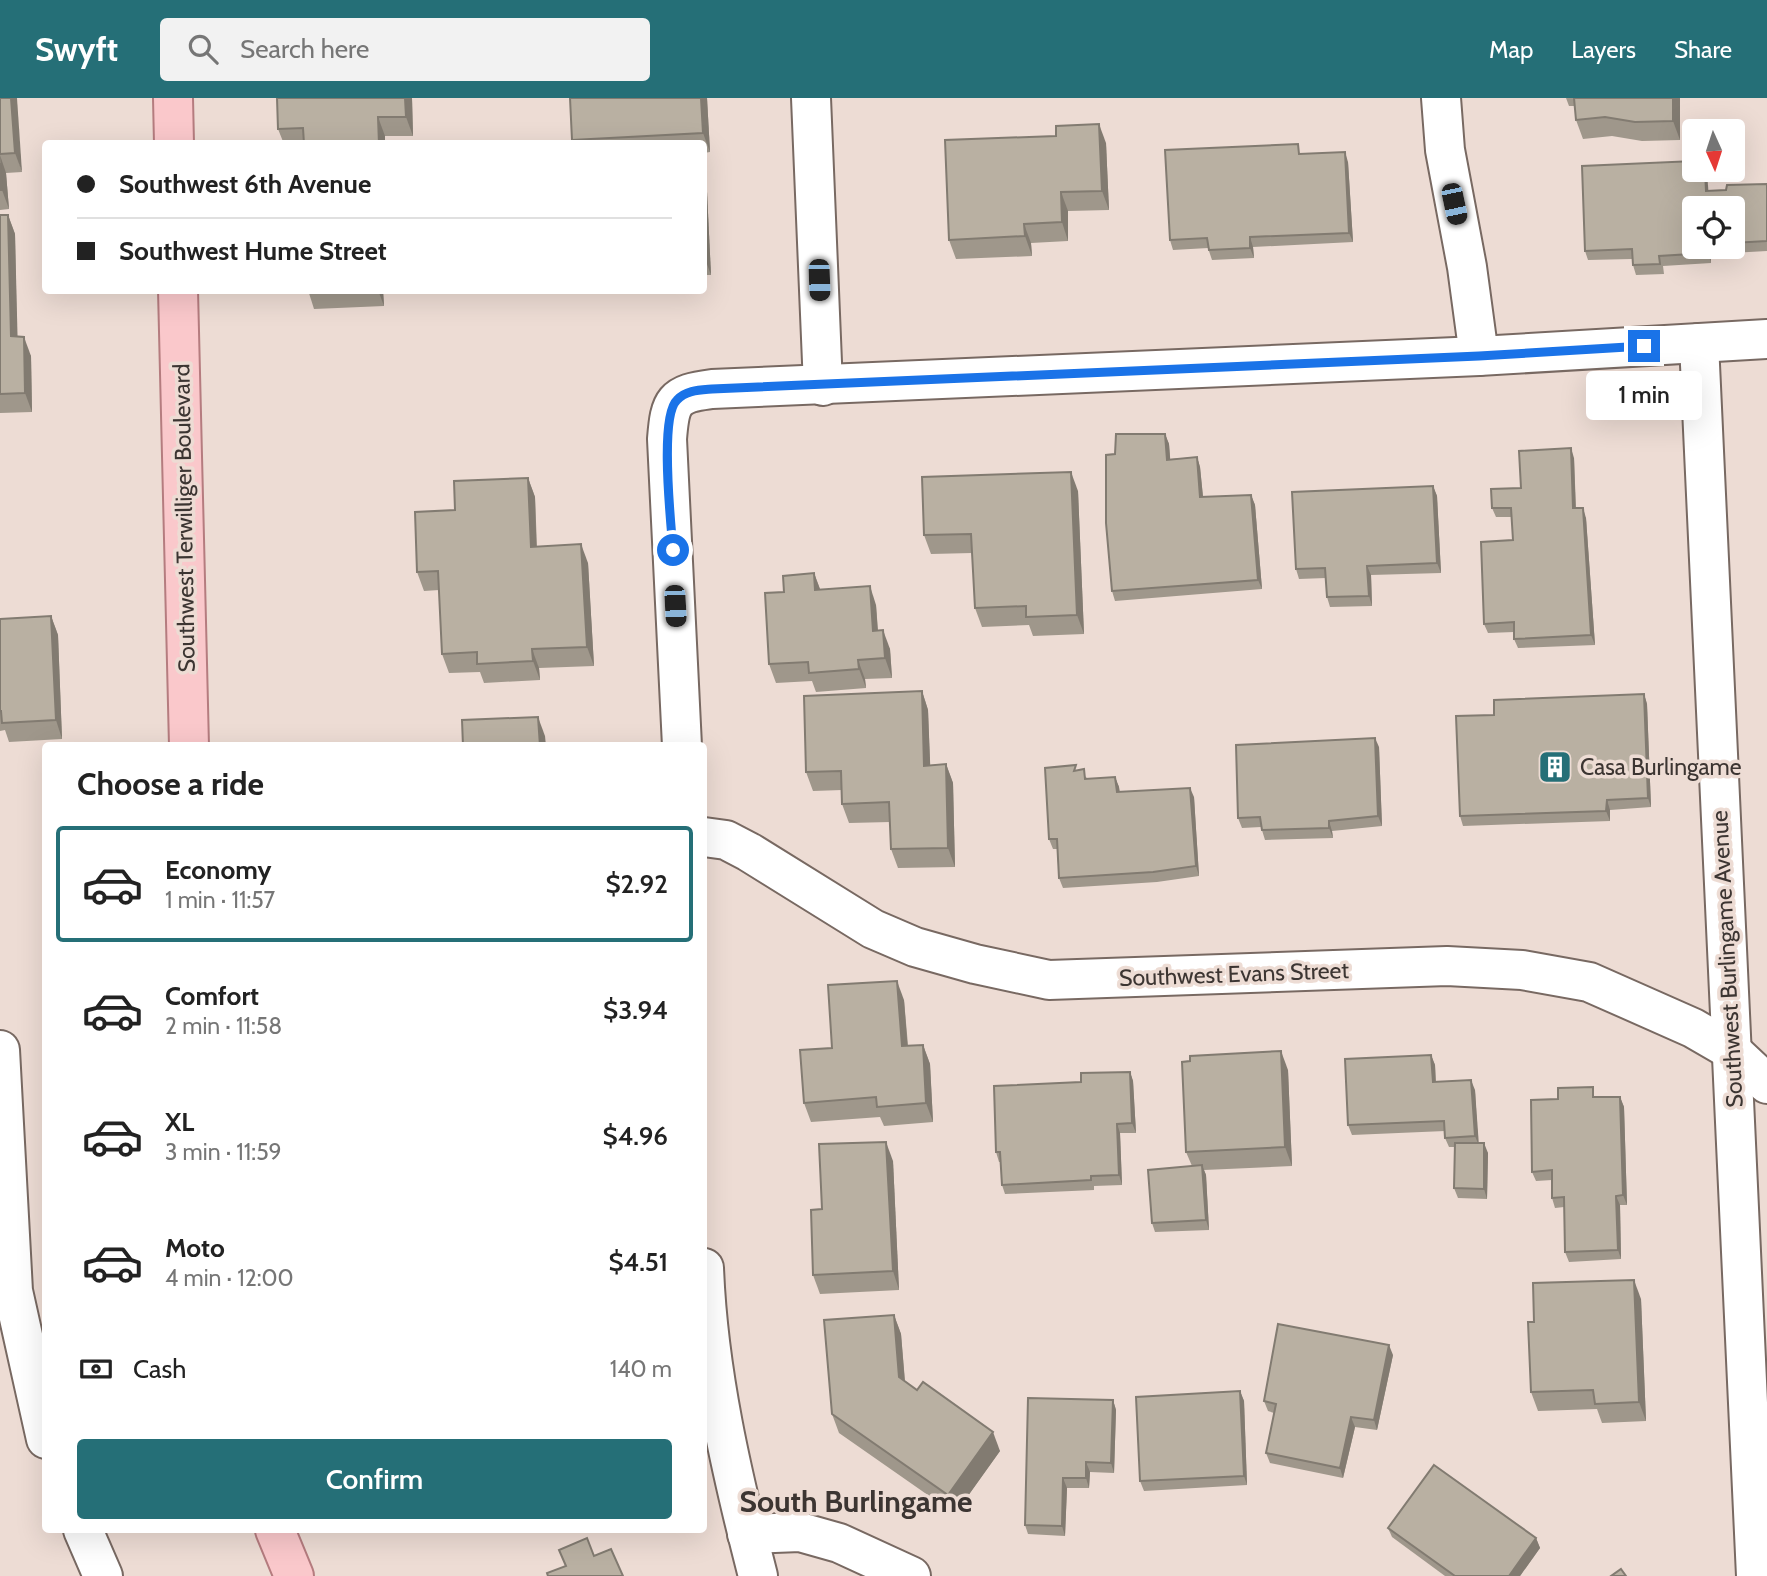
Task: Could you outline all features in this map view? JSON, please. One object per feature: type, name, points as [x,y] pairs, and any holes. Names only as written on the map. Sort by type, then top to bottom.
[{"type":"main road","points":[[173,98],[174,140]]},
{"type":"main road","name":"Southwest Terwilliger Boulevard","points":[[178,294],[189,742]]},
{"type":"main road","points":[[276,1533],[294,1576]]},
{"type":"street","points":[[811,98],[823,386]]},
{"type":"street","points":[[1441,98],[1445,150],[1467,267],[1479,356]]},
{"type":"street","points":[[682,742],[667,439],[669,416],[675,401],[689,392],[1479,356],[1767,340]]},
{"type":"street","name":"Southwest Burlingame Avenue","points":[[1699,343],[1756,1576]]},
{"type":"street","name":"Southwest Evans Street","points":[[707,837],[726,840],[749,852],[873,929],[915,947],[975,964],[1049,980],[1447,966],[1522,970],[1589,982],[1693,1028],[1731,1050],[1767,1084]]},
{"type":"street","points":[[0,1050],[13,1290],[42,1421]]},
{"type":"street","points":[[707,1296],[726,1443],[758,1576]]},
{"type":"street","points":[[747,1534],[800,1532],[839,1543],[912,1576]]},
{"type":"street","points":[[84,1533],[103,1576]]},
{"type":"building","points":[[0,98],[11,98],[15,153],[0,154]]},
{"type":"building","points":[[277,98],[405,98],[406,117],[378,117],[379,140],[304,140],[303,128],[278,129]]},
{"type":"building","points":[[570,98],[701,98],[703,133],[572,140]]},
{"type":"building","points":[[1574,98],[1673,98],[1673,121],[1635,122],[1605,117],[1576,120]]},
{"type":"building","points":[[1099,124],[1102,191],[1061,192],[1062,222],[1024,224],[1025,236],[949,240],[945,140],[1056,136],[1056,126]]},
{"type":"building","points":[[1298,144],[1299,154],[1345,152],[1349,233],[1250,237],[1250,248],[1209,250],[1207,238],[1170,240],[1165,150]]},
{"type":"building","points":[[1682,162],[1682,182],[1706,182],[1706,191],[1726,190],[1727,185],[1767,184],[1767,241],[1745,242],[1745,196],[1682,196],[1682,255],[1659,256],[1660,264],[1633,265],[1632,249],[1585,251],[1582,166]]},
{"type":"building","points":[[0,215],[8,215],[11,336],[24,337],[25,393],[0,394]]},
{"type":"building","points":[[1116,434],[1165,434],[1167,460],[1197,457],[1200,497],[1251,495],[1258,580],[1112,591],[1106,523],[1106,455],[1115,454]]},
{"type":"building","points":[[1571,448],[1573,508],[1583,508],[1591,635],[1514,639],[1514,622],[1484,624],[1481,542],[1513,540],[1511,508],[1492,508],[1491,489],[1521,488],[1519,451]]},
{"type":"building","points":[[1071,472],[1077,615],[1026,617],[1026,606],[975,608],[971,534],[924,535],[922,477]]},
{"type":"building","points":[[528,478],[531,547],[581,544],[587,647],[532,649],[533,661],[477,664],[477,652],[442,654],[438,571],[417,572],[415,512],[455,510],[454,481]]},
{"type":"building","points":[[1433,486],[1437,563],[1367,566],[1369,596],[1327,597],[1325,568],[1296,569],[1292,492]]},
{"type":"building","points":[[814,573],[815,590],[870,586],[873,631],[883,630],[885,658],[858,660],[859,669],[809,673],[808,662],[769,664],[765,593],[784,592],[783,576]]},
{"type":"building","points":[[51,616],[56,720],[2,723],[0,619]]},
{"type":"building","points":[[922,691],[924,766],[946,764],[948,848],[891,849],[889,802],[842,804],[841,771],[806,772],[804,696]]},
{"type":"building","name":"Casa Burlingame","points":[[1644,694],[1648,798],[1607,800],[1606,811],[1460,816],[1456,716],[1494,715],[1494,700]]},
{"type":"building","points":[[538,717],[540,742],[463,742],[462,720]]},
{"type":"building","points":[[1375,738],[1378,816],[1329,821],[1329,828],[1262,830],[1260,817],[1238,818],[1236,745]]},
{"type":"building","points":[[1076,765],[1074,771],[1084,769],[1085,779],[1115,777],[1117,792],[1190,788],[1196,866],[1153,872],[1059,878],[1057,839],[1049,839],[1045,768]]},
{"type":"building","points":[[897,981],[902,1046],[923,1045],[926,1103],[877,1107],[876,1097],[804,1103],[800,1050],[832,1048],[828,985]]},
{"type":"building","points":[[1281,1051],[1285,1147],[1186,1152],[1182,1062],[1190,1061],[1190,1056]]},
{"type":"building","points":[[1431,1055],[1433,1082],[1471,1080],[1475,1136],[1445,1138],[1444,1121],[1348,1125],[1345,1059]]},
{"type":"building","points":[[1130,1072],[1132,1123],[1117,1124],[1119,1175],[1091,1176],[1091,1180],[1002,1185],[1000,1152],[996,1152],[994,1086],[1081,1082],[1081,1073]]},
{"type":"building","points":[[1593,1087],[1593,1097],[1620,1097],[1623,1195],[1616,1196],[1618,1250],[1565,1252],[1564,1197],[1552,1198],[1552,1170],[1532,1172],[1531,1100],[1558,1099],[1558,1088]]},
{"type":"building","points":[[886,1142],[893,1271],[813,1275],[811,1210],[822,1209],[819,1144]]},
{"type":"building","points":[[1455,1143],[1484,1143],[1484,1189],[1454,1188]]},
{"type":"building","points":[[1202,1165],[1206,1220],[1152,1223],[1148,1170]]},
{"type":"building","points":[[1634,1280],[1639,1402],[1595,1404],[1593,1390],[1531,1392],[1528,1322],[1534,1322],[1533,1283]]},
{"type":"building","points":[[894,1315],[899,1377],[917,1390],[923,1382],[993,1432],[948,1495],[832,1414],[824,1320]]},
{"type":"building","points":[[1278,1324],[1389,1345],[1374,1420],[1351,1417],[1340,1468],[1266,1453],[1276,1404],[1264,1401]]},
{"type":"building","points":[[1240,1391],[1244,1476],[1140,1481],[1136,1397]]},
{"type":"building","points":[[1028,1398],[1113,1400],[1111,1463],[1086,1462],[1086,1478],[1063,1478],[1062,1526],[1025,1525]]},
{"type":"building","points":[[1434,1465],[1536,1538],[1509,1576],[1455,1576],[1388,1528]]},
{"type":"building","points":[[587,1538],[594,1556],[611,1549],[623,1576],[548,1576],[547,1573],[566,1566],[559,1550]]},
{"type":"building","points":[[1621,1569],[1626,1576],[1611,1576]]},
{"type":"place","name":"Casa Burlingame","points":[[1555,767]]},
{"type":"district","name":"South Burlingame","points":[[856,1502]]},
{"type":"route","points":[[673,550],[667,439],[669,416],[675,401],[689,392],[1644,346]]}]
